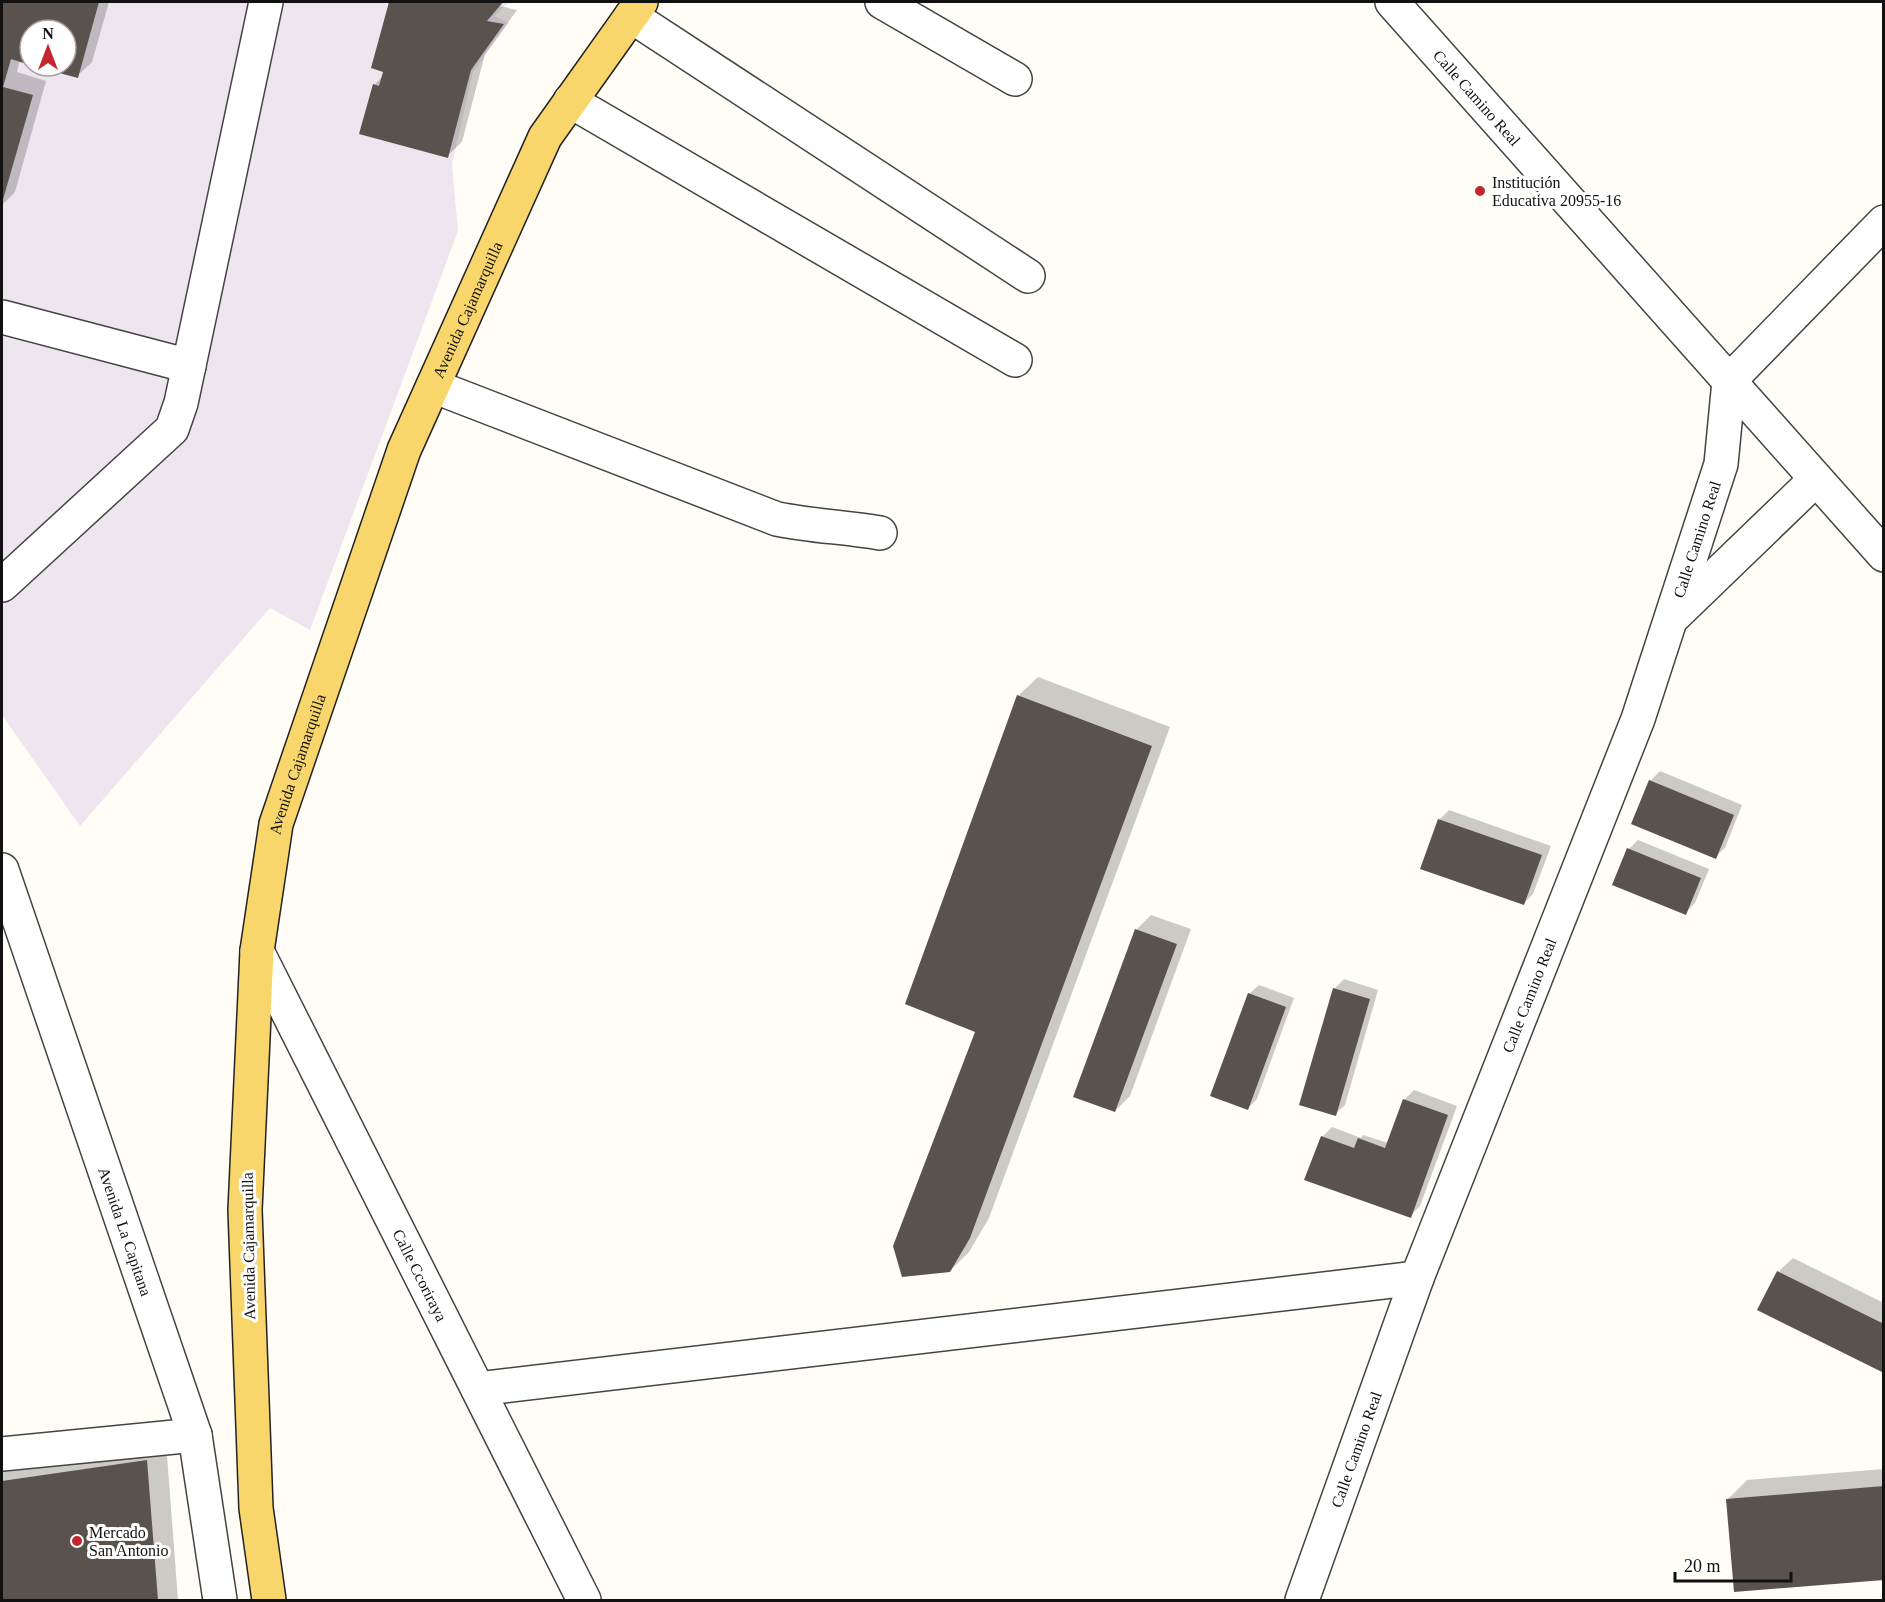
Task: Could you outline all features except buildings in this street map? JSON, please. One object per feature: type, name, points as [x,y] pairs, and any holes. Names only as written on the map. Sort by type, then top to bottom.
[{"type":"main road","name":"Avenida Cajamarquilla","points":[[269,1600],[256,1508],[245,1209],[257,951],[276,824],[404,450],[545,137],[636,9]]},
{"type":"street","points":[[2,585],[172,429],[181,403],[266,2]]},
{"type":"street","points":[[882,2],[1015,79]]},
{"type":"street","name":"Calle Camino Real","points":[[1392,2],[1884,555]]},
{"type":"street","points":[[636,9],[1028,276]]},
{"type":"street","points":[[570,101],[1015,360]]},
{"type":"street","points":[[1729,381],[1884,222]]},
{"type":"street","points":[[2,316],[189,366]]},
{"type":"street","name":"Calle Camino Real","points":[[1302,1600],[1417,1278],[1638,719],[1721,464],[1729,381]]},
{"type":"street","points":[[433,386],[777,519],[879,533]]},
{"type":"street","points":[[1671,620],[1816,479]]},
{"type":"street","name":"Avenida La Capitana","points":[[2,870],[195,1435],[220,1600]]},
{"type":"street","name":"Calle Ccoriraya","points":[[257,951],[584,1600]]},
{"type":"street","points":[[478,1389],[1417,1278]]},
{"type":"street","points":[[2,1454],[195,1435]]},
{"type":"shaded area","points":[[2,2],[509,2],[494,16],[509,23],[473,72],[452,164],[458,231],[310,630],[270,608],[80,826],[2,715]]},
{"type":"place","name":"Institución Educativa 20955-16","points":[[1480,191]]},
{"type":"place","name":"Mercado San Antonio","points":[[77,1541]]}]
